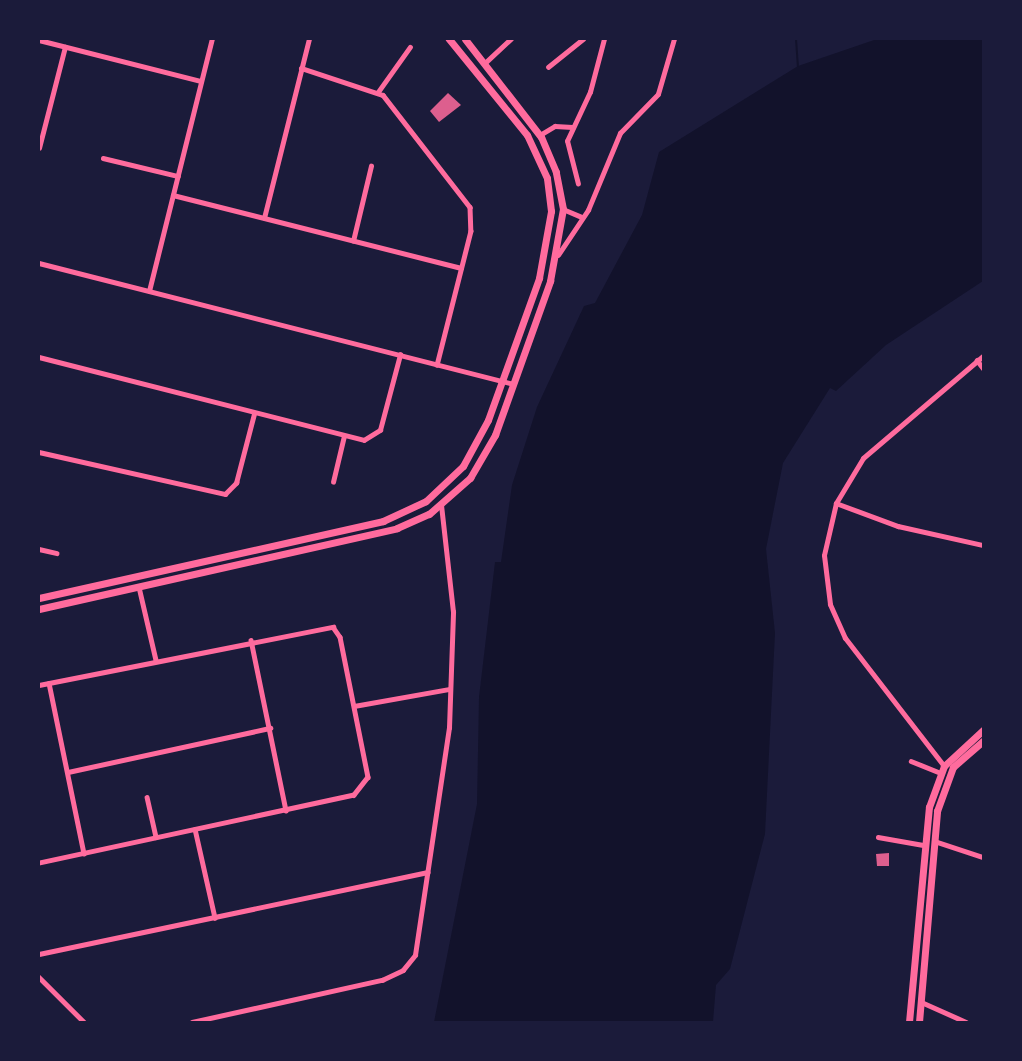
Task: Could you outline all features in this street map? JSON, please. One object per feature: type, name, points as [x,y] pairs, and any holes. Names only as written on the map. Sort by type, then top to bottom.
[{"type":"main road","points":[[39,598],[364,525],[412,510],[464,466],[501,381],[545,258],[550,194],[527,135],[449,39]]},
{"type":"main road","points":[[39,609],[377,534],[441,505],[486,453],[558,255],[562,209],[556,172],[540,135],[486,62],[465,39]]},
{"type":"main road","points":[[909,1022],[924,845],[940,773],[944,765],[983,730]]},
{"type":"main road","points":[[920,1022],[934,841],[940,799],[953,767],[983,741]]},
{"type":"street","points":[[149,291],[212,39]]},
{"type":"street","points":[[264,218],[309,39]]},
{"type":"street","points":[[486,62],[511,39]]},
{"type":"street","points":[[548,67],[584,39]]},
{"type":"street","points":[[578,184],[567,141],[590,92],[604,39]]},
{"type":"street","points":[[558,255],[582,217],[620,133],[658,94],[674,39]]},
{"type":"street","points":[[39,40],[201,81]]},
{"type":"street","points":[[39,148],[65,47]]},
{"type":"street","points":[[378,92],[410,47]]},
{"type":"street","points":[[301,68],[378,92],[470,207],[471,231],[437,365]]},
{"type":"street","points":[[540,135],[555,126],[572,127]]},
{"type":"street","points":[[103,158],[178,176]]},
{"type":"street","points":[[353,241],[371,166]]},
{"type":"street","points":[[173,195],[460,268]]},
{"type":"street","points":[[562,209],[582,217]]},
{"type":"street","points":[[39,263],[513,384]]},
{"type":"street","points":[[39,357],[344,436],[376,436],[400,355]]},
{"type":"street","points":[[944,765],[862,664],[834,617],[824,555],[836,502],[871,449],[980,358],[983,368]]},
{"type":"street","points":[[39,452],[225,494],[236,483],[254,414]]},
{"type":"street","points":[[333,482],[344,436]]},
{"type":"street","points":[[836,502],[898,526],[983,545]]},
{"type":"street","points":[[192,1022],[382,980],[403,970],[418,943],[449,689],[453,612],[441,505]]},
{"type":"street","points":[[39,549],[57,553]]},
{"type":"street","points":[[139,587],[156,660]]},
{"type":"street","points":[[39,685],[251,640],[333,627],[340,636],[368,777],[364,788],[286,810],[39,863]]},
{"type":"street","points":[[251,640],[286,810]]},
{"type":"street","points":[[49,683],[84,853]]},
{"type":"street","points":[[354,706],[449,689]]},
{"type":"street","points":[[68,772],[270,728]]},
{"type":"street","points":[[910,761],[940,773]]},
{"type":"street","points":[[147,797],[156,837]]},
{"type":"street","points":[[195,829],[215,918]]},
{"type":"street","points":[[878,837],[924,845]]},
{"type":"street","points":[[934,841],[983,857]]},
{"type":"street","points":[[39,954],[427,872]]},
{"type":"street","points":[[39,976],[84,1022]]},
{"type":"street","points":[[921,1002],[966,1022]]},
{"type":"shaded area","points":[[877,39],[983,39],[983,281],[886,345],[836,391],[830,388],[783,463],[766,549],[775,633],[765,834],[730,969],[716,985],[713,1022],[434,1022],[477,804],[479,697],[495,562],[501,562],[512,485],[537,407],[584,306],[595,303],[642,215],[659,152],[798,66]]},
{"type":"building","points":[[448,93],[461,105],[439,122],[430,111]]},
{"type":"building","points":[[889,853],[889,866],[877,866],[876,854]]},
{"type":"waterway","points":[[796,39],[798,66]]}]
